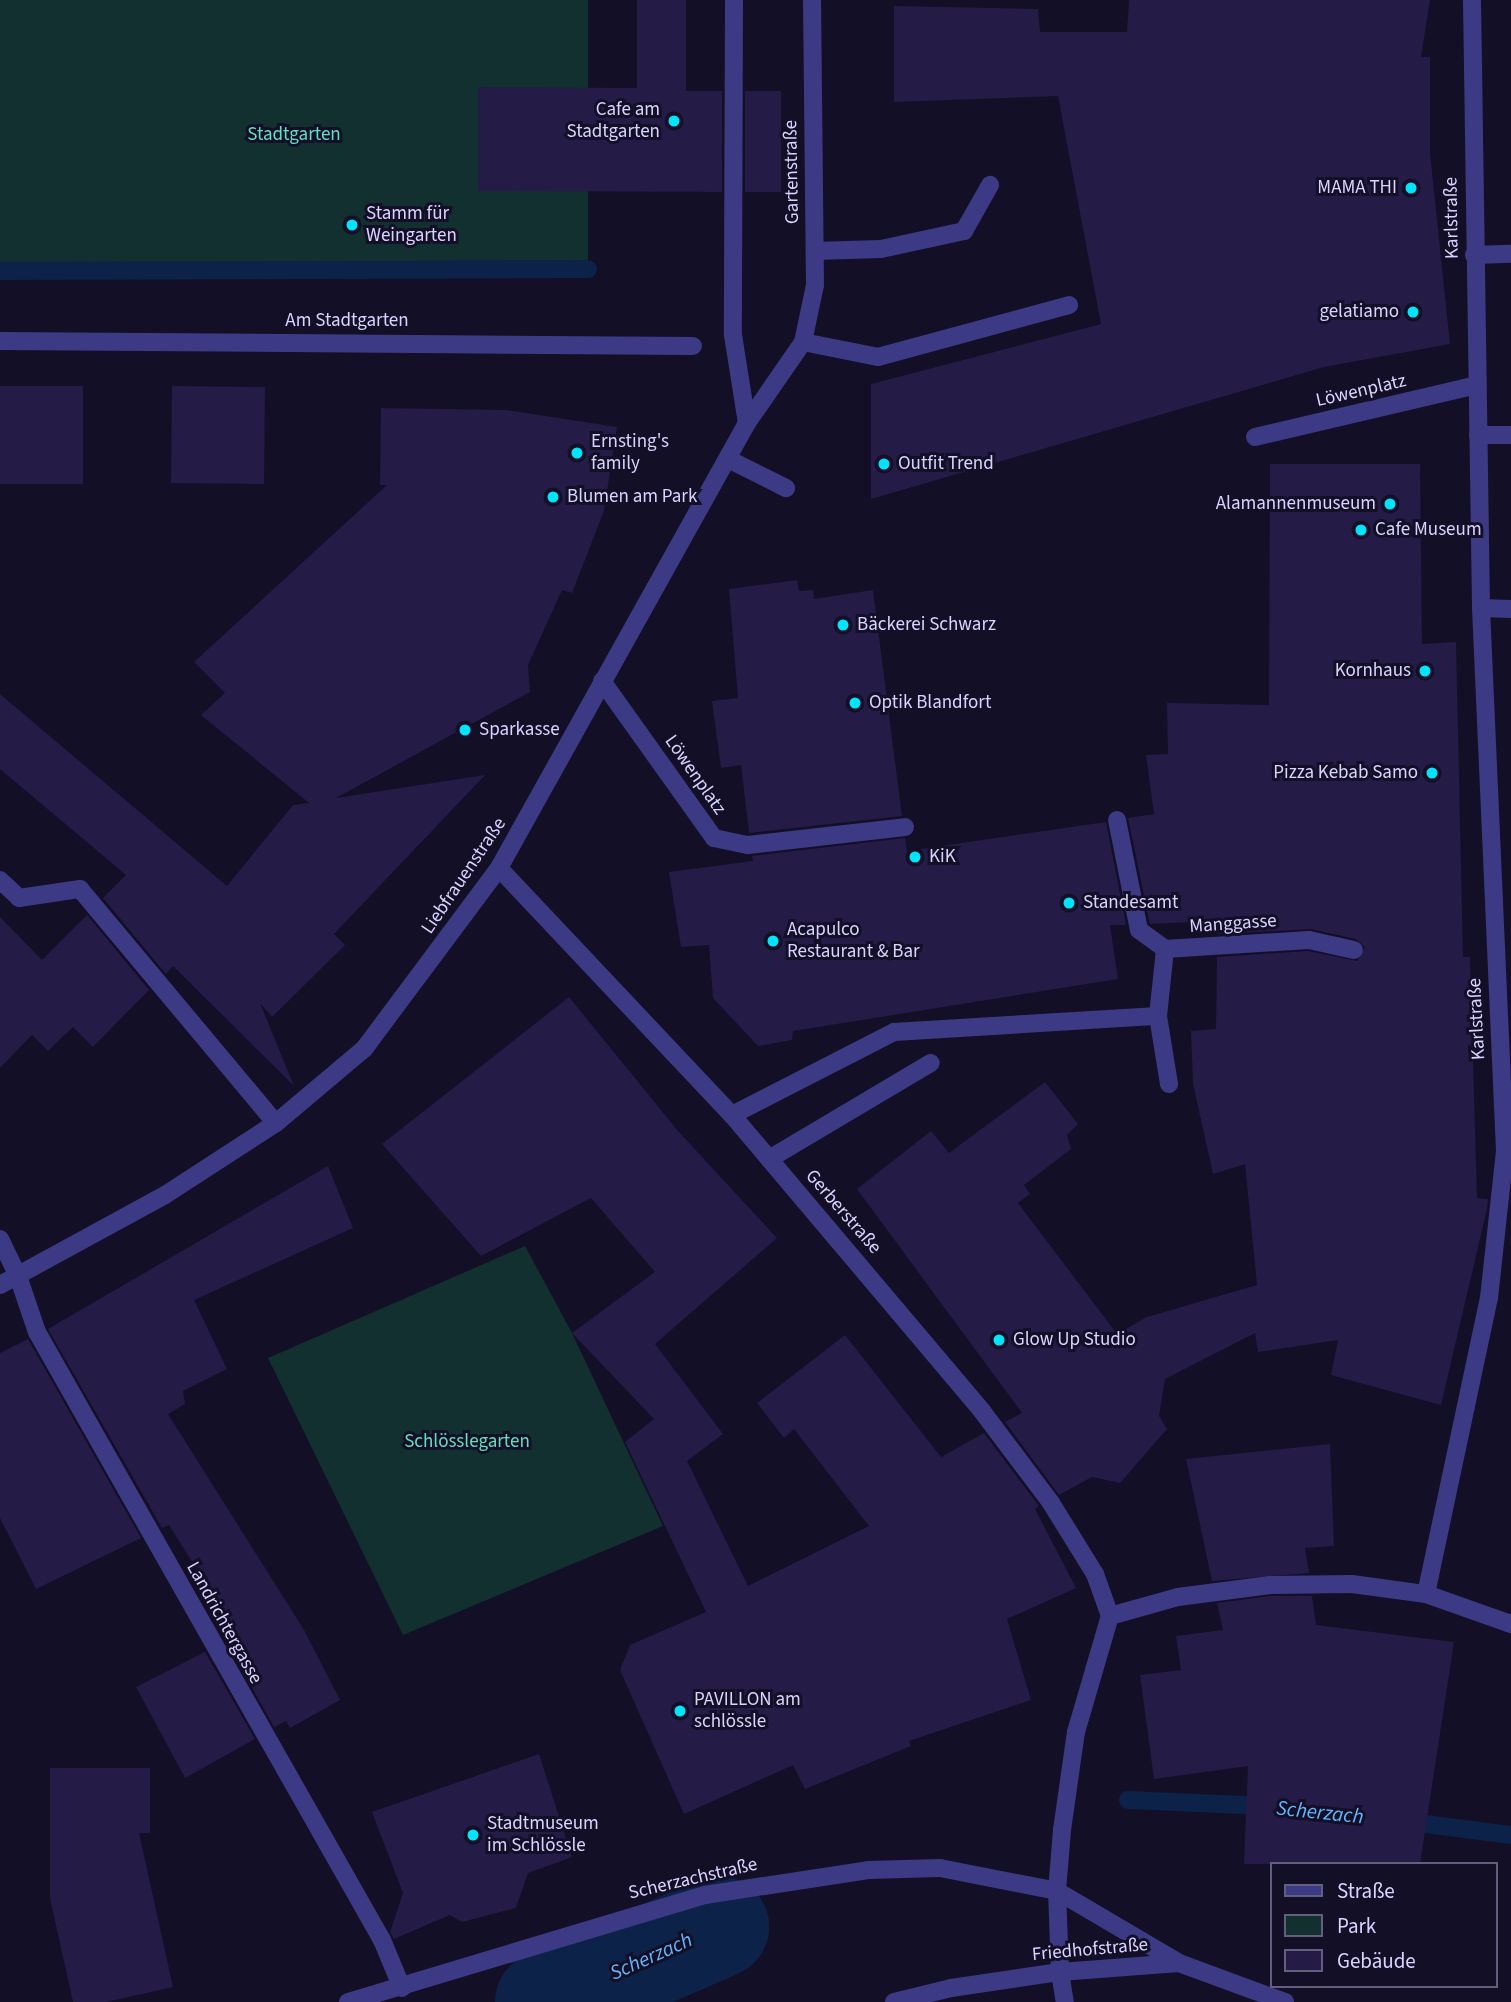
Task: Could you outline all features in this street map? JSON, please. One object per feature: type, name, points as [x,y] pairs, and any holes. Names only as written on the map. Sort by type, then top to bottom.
[{"type":"street","points":[[734,0],[733,335],[747,423]]},
{"type":"street","name":"Gartenstraße","points":[[803,342],[815,285],[812,0]]},
{"type":"street","name":"Karlstraße","points":[[1426,1594],[1489,1298],[1508,1151],[1481,608],[1472,0]]},
{"type":"street","points":[[815,251],[881,249],[964,232],[990,185]]},
{"type":"street","points":[[1474,255],[1511,254]]},
{"type":"street","points":[[803,342],[878,357],[1069,305]]},
{"type":"street","name":"Am Stadtgarten","points":[[0,341],[693,346]]},
{"type":"street","name":"Liebfrauenstraße","points":[[0,1285],[165,1195],[276,1123],[364,1049],[499,868],[747,423],[803,342]]},
{"type":"street","name":"Löwenplatz","points":[[1255,437],[1477,385]]},
{"type":"street","points":[[1478,435],[1511,435]]},
{"type":"street","points":[[728,459],[786,488]]},
{"type":"street","points":[[1481,608],[1511,609]]},
{"type":"street","name":"Löwenplatz","points":[[602,681],[714,838],[748,845],[905,827]]},
{"type":"street","points":[[1117,820],[1139,930],[1165,949]]},
{"type":"street","name":"Gerberstraße","points":[[499,868],[732,1115],[888,1298],[1051,1503],[1095,1574],[1110,1616]]},
{"type":"street","points":[[0,880],[19,898],[80,889],[276,1123]]},
{"type":"street","name":"Manggasse","points":[[1169,1084],[1158,1016],[1165,949],[1309,940],[1354,950]]},
{"type":"street","points":[[732,1115],[894,1032],[1158,1016]]},
{"type":"street","points":[[769,1159],[931,1063]]},
{"type":"street","name":"Landrichtergasse","points":[[0,1239],[18,1276],[37,1332],[382,1940],[402,1987]]},
{"type":"street","points":[[1065,2002],[1060,1972],[1057,1891],[1076,1732],[1110,1616],[1178,1597],[1270,1585],[1352,1584],[1426,1594],[1511,1624]]},
{"type":"street","name":"Scherzachstraße","points":[[348,2002],[620,1919],[758,1884],[940,1868],[1057,1891],[1180,1963]]},
{"type":"street","name":"Friedhofstraße","points":[[894,2002],[951,1987],[1060,1972],[1180,1963],[1285,2002]]},
{"type":"green space","name":"Stadtgarten","points":[[0,0],[588,0],[588,269],[0,271]]},
{"type":"green space","name":"Schlösslegarten","points":[[525,1246],[572,1333],[663,1526],[403,1635],[268,1358]]},
{"type":"building","points":[[637,0],[686,0],[686,91],[722,91],[722,192],[478,191],[478,87],[637,88]]},
{"type":"building","points":[[1129,0],[1430,0],[1421,57],[1430,57],[1430,153],[1450,344],[1324,367],[871,499],[871,384],[1101,324],[1058,96],[894,102],[894,6],[1038,9],[1040,32],[1127,32]]},
{"type":"building","points":[[745,91],[781,91],[781,192],[745,192]]},
{"type":"building","points":[[0,386],[83,386],[83,484],[0,484]]},
{"type":"building","points":[[172,386],[265,387],[264,484],[171,483]]},
{"type":"building","points":[[381,408],[507,410],[617,427],[604,511],[572,593],[562,590],[528,665],[530,692],[336,798],[485,775],[334,934],[345,945],[272,1017],[260,1003],[294,1086],[173,966],[166,974],[103,898],[126,875],[0,769],[0,694],[227,886],[293,805],[309,803],[201,715],[225,693],[194,662],[387,485],[380,485]]},
{"type":"building","points":[[1270,464],[1420,464],[1422,644],[1456,642],[1463,957],[1470,957],[1477,1198],[1488,1199],[1487,1209],[1441,1405],[1331,1375],[1338,1340],[1258,1352],[1255,1333],[1165,1379],[1159,1416],[1167,1429],[1120,1483],[1092,1477],[1059,1495],[1005,1422],[1022,1413],[857,1189],[931,1131],[949,1153],[1045,1082],[1078,1124],[1067,1135],[1071,1149],[1024,1185],[1030,1194],[1018,1203],[1117,1334],[1147,1317],[1257,1285],[1245,1164],[1213,1174],[1193,1084],[1191,1031],[1216,1029],[1217,957],[1308,951],[1357,961],[1365,947],[1356,939],[1311,929],[1217,934],[1217,921],[1150,924],[1128,818],[1154,814],[1146,755],[1168,754],[1167,703],[1269,705]]},
{"type":"building","points":[[797,580],[799,591],[813,590],[814,599],[873,590],[902,816],[749,833],[741,765],[721,768],[712,701],[738,698],[729,589]]},
{"type":"building","points":[[1106,822],[1126,925],[1110,925],[1118,979],[793,1031],[792,1040],[758,1046],[713,998],[709,945],[681,947],[669,872],[753,861],[752,856],[905,838],[907,851]]},
{"type":"building","points":[[87,915],[149,990],[93,1047],[73,1027],[48,1051],[32,1035],[0,1068],[0,917],[42,960]]},
{"type":"building","points":[[569,997],[678,1131],[777,1238],[655,1344],[723,1434],[687,1461],[748,1586],[869,1526],[794,1429],[784,1438],[757,1403],[845,1335],[941,1457],[984,1433],[1039,1506],[1035,1509],[1076,1588],[1007,1619],[1031,1700],[909,1741],[911,1746],[805,1789],[793,1765],[684,1814],[620,1670],[630,1645],[706,1612],[625,1442],[654,1419],[572,1333],[655,1272],[591,1198],[481,1256],[382,1144]]},
{"type":"building","points":[[328,1166],[353,1228],[194,1300],[227,1369],[183,1391],[185,1404],[168,1414],[304,1630],[340,1700],[290,1728],[286,1721],[274,1727],[226,1641],[238,1635],[169,1525],[162,1528],[48,1329]]},
{"type":"building","points":[[28,1339],[141,1538],[36,1589],[0,1518],[0,1353]]},
{"type":"building","points":[[1330,1444],[1334,1546],[1305,1548],[1309,1573],[1212,1581],[1186,1459]]},
{"type":"building","points":[[1271,1596],[1312,1596],[1316,1625],[1454,1642],[1420,1862],[1244,1864],[1248,1766],[1154,1779],[1140,1675],[1181,1670],[1176,1636],[1223,1630],[1217,1603]]},
{"type":"building","points":[[205,1652],[255,1739],[185,1778],[136,1687]]},
{"type":"building","name":"Stadtmuseum im Schlössle","points":[[539,1754],[572,1857],[528,1873],[516,1908],[462,1922],[450,1915],[394,1939],[390,1932],[403,1893],[372,1812]]},
{"type":"building","points":[[50,1768],[150,1768],[150,1833],[139,1833],[173,1987],[106,2002],[73,2002],[50,1898]]},
{"type":"waterway","points":[[0,271],[588,269]]},
{"type":"waterway","name":"Scherzach","points":[[1128,1800],[1268,1806]]},
{"type":"waterway","name":"Scherzach","points":[[1403,1821],[1511,1835]]},
{"type":"waterway","name":"Scherzach","points":[[546,2002],[718,1927]]},
{"type":"place","name":"Cafe am Stadtgarten","points":[[674,121]]},
{"type":"place","name":"MAMA THI","points":[[1411,188]]},
{"type":"place","name":"Stamm für Weingarten","points":[[352,225]]},
{"type":"place","name":"gelatiamo","points":[[1413,312]]},
{"type":"place","name":"Ernsting's family","points":[[577,453]]},
{"type":"place","name":"Outfit Trend","points":[[884,464]]},
{"type":"place","name":"Blumen am Park","points":[[553,497]]},
{"type":"place","name":"Alamannenmuseum","points":[[1390,504]]},
{"type":"place","name":"Cafe Museum","points":[[1361,530]]},
{"type":"place","name":"Bäckerei Schwarz","points":[[843,625]]},
{"type":"place","name":"Kornhaus","points":[[1425,671]]},
{"type":"place","name":"Optik Blandfort","points":[[855,703]]},
{"type":"place","name":"Sparkasse","points":[[465,730]]},
{"type":"place","name":"Pizza Kebab Samo","points":[[1432,773]]},
{"type":"place","name":"KiK","points":[[915,857]]},
{"type":"place","name":"Standesamt","points":[[1069,903]]},
{"type":"place","name":"Acapulco Restaurant & Bar","points":[[773,941]]},
{"type":"place","name":"Glow Up Studio","points":[[999,1340]]},
{"type":"place","name":"PAVILLON am schlössle","points":[[680,1711]]},
{"type":"place","name":"Stadtmuseum im Schlössle","points":[[473,1835]]}]
